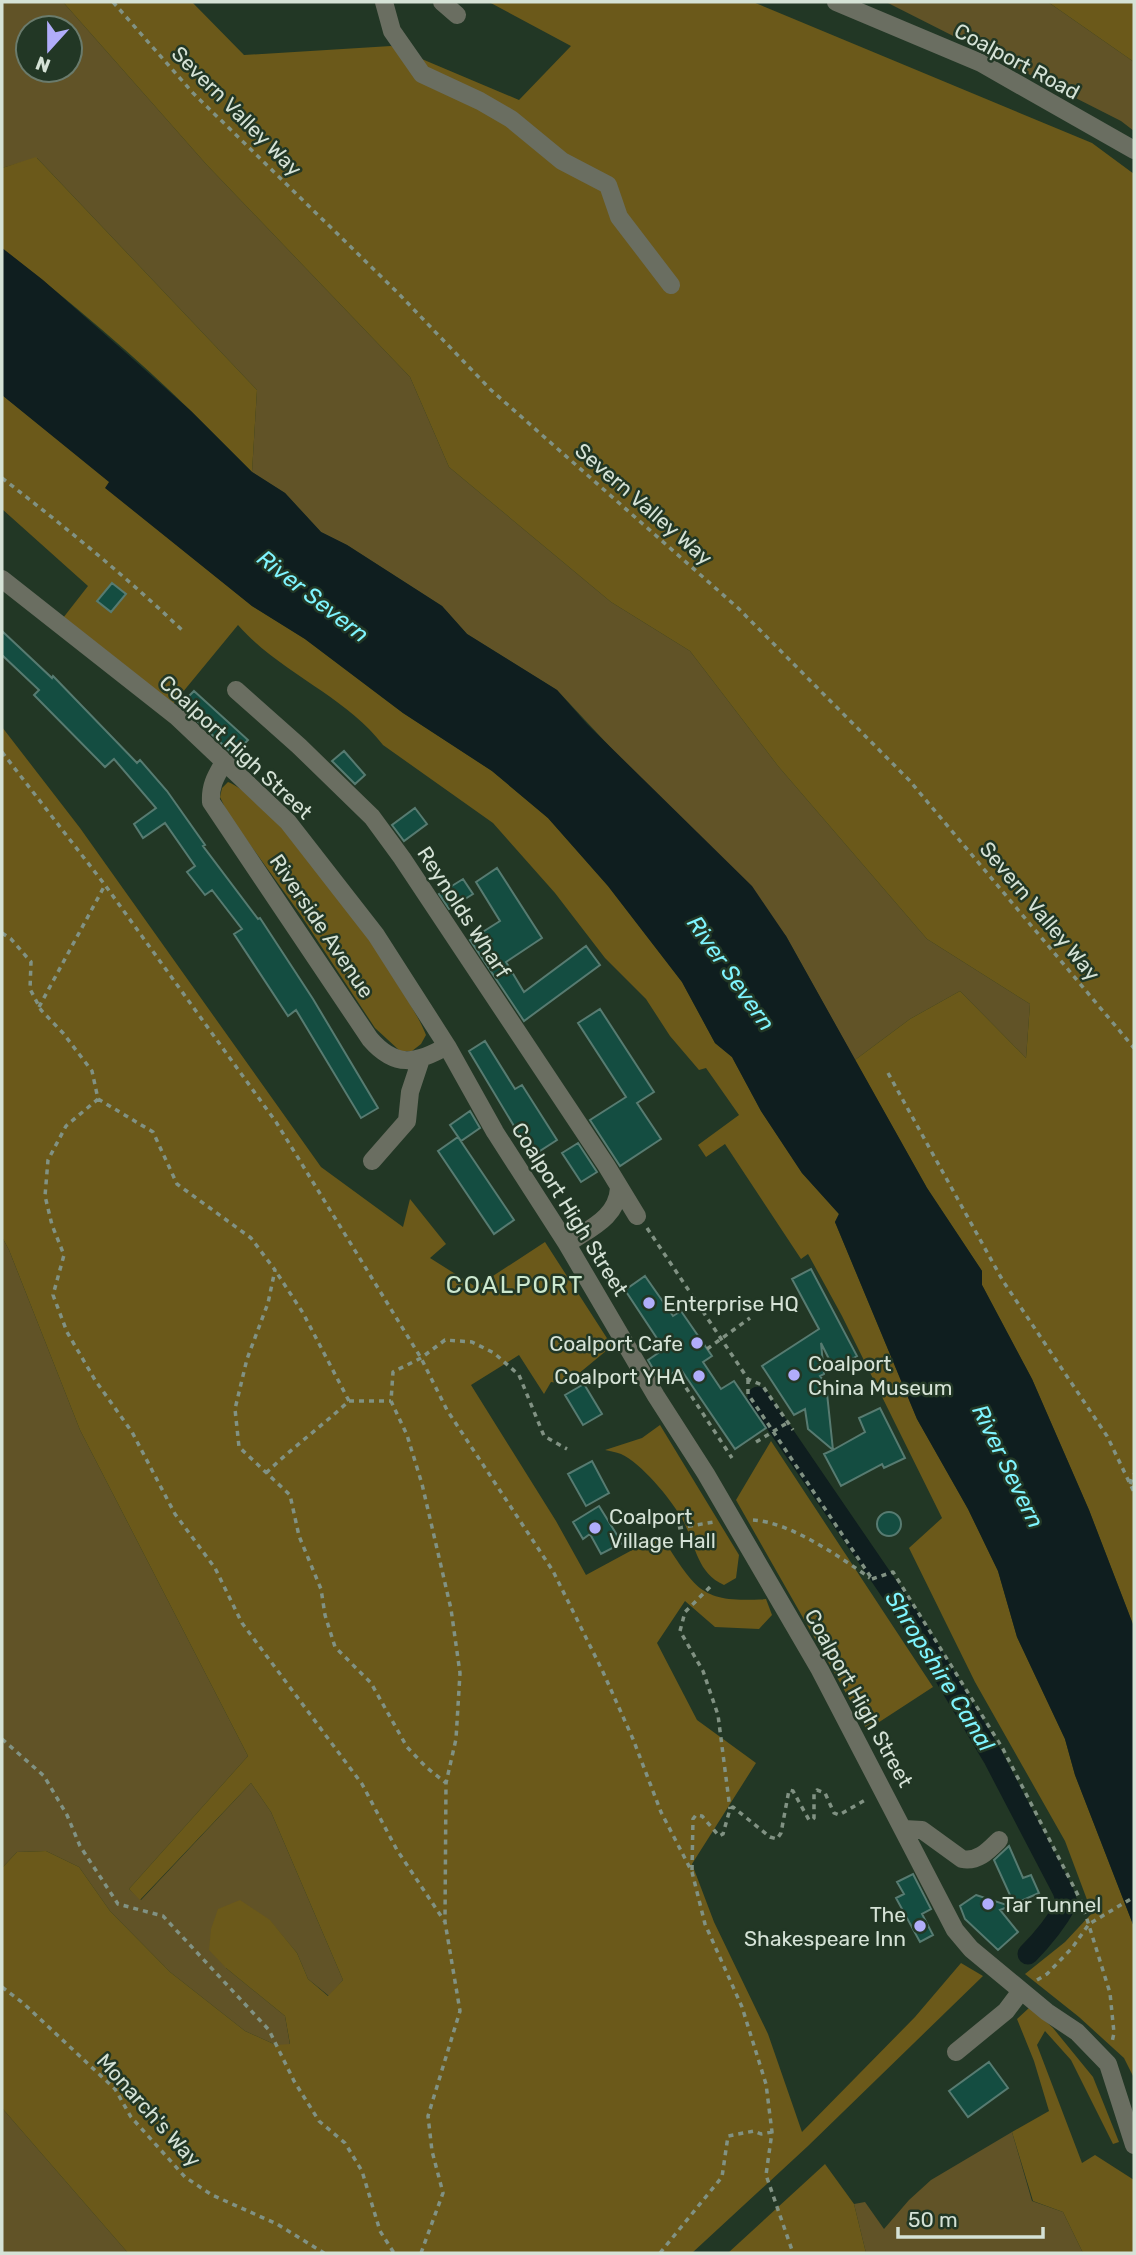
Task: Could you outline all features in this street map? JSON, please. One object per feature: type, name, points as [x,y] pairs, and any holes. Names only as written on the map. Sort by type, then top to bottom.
[{"type":"street","points":[[384,2],[392,31],[422,74],[480,101],[511,120],[562,161],[608,185],[620,217],[671,285]]},
{"type":"street","points":[[442,2],[457,15]]},
{"type":"street","name":"Coalport Road","points":[[836,2],[981,63],[1134,150]]},
{"type":"street","name":"Coalport High Street","points":[[2,579],[177,717],[288,822],[376,935],[447,1046],[495,1132],[567,1244],[656,1396],[733,1519],[820,1670],[955,1930],[971,1949],[1021,1991],[1077,2032],[1108,2064],[1134,2145]]},
{"type":"street","name":"Reynolds Wharf","points":[[236,690],[372,817],[606,1165],[637,1216]]},
{"type":"street","name":"Riverside Avenue","points":[[224,762],[214,779],[211,802],[383,1054],[399,1060],[421,1059]]},
{"type":"street","points":[[372,1161],[407,1121],[410,1092],[421,1059],[447,1046]]},
{"type":"street","points":[[567,1244],[611,1213],[618,1201],[619,1188]]},
{"type":"street","points":[[904,1829],[922,1830],[962,1858],[970,1860],[980,1857],[999,1840]]},
{"type":"street","points":[[956,2052],[1006,2011],[1021,1991]]},
{"type":"path","name":"Severn Valley Way","points":[[113,2],[193,93],[398,293],[491,390],[738,608],[909,779],[1134,1048]]},
{"type":"path","points":[[2,478],[68,530],[184,633]]},
{"type":"path","points":[[2,752],[105,885],[276,1122],[421,1358],[447,1410],[553,1571],[603,1672],[661,1812],[692,1872],[705,1924],[742,2007],[766,2084],[772,2132],[766,2175],[793,2253]]},
{"type":"path","points":[[39,1007],[105,885]]},
{"type":"path","points":[[2,933],[11,939],[31,962],[30,989],[39,1007],[92,1071],[98,1099],[153,1132],[177,1184],[251,1238],[303,1313],[349,1401]]},
{"type":"path","points":[[888,1073],[1003,1281],[1107,1436],[1134,1492]]},
{"type":"path","points":[[98,1099],[66,1126],[48,1160],[45,1196],[52,1225],[65,1255],[52,1295],[67,1332],[95,1380],[132,1432],[174,1514],[215,1568],[242,1623],[362,1784],[397,1850],[445,1922]]},
{"type":"path","points":[[637,1216],[748,1379],[762,1385],[793,1430]]},
{"type":"path","points":[[275,1269],[268,1303],[247,1359],[235,1409],[239,1447],[290,1495],[299,1536],[321,1589],[325,1615],[335,1647],[371,1683],[407,1747],[446,1783]]},
{"type":"path","points":[[707,1349],[750,1318]]},
{"type":"path","points":[[421,2253],[443,2193],[432,2151],[428,2116],[460,2011],[445,1922],[446,1783],[456,1739],[460,1673],[452,1609],[422,1484],[407,1435],[391,1401],[393,1372],[421,1358],[445,1340],[472,1342],[494,1353],[519,1375],[544,1436],[567,1449]]},
{"type":"path","points":[[675,1371],[732,1458]]},
{"type":"path","points":[[748,1379],[748,1394],[872,1579]]},
{"type":"path","points":[[266,1474],[292,1447],[349,1401],[391,1401]]},
{"type":"path","points":[[756,1442],[787,1423]]},
{"type":"path","points":[[1130,1484],[1134,1474]]},
{"type":"path","points":[[678,1528],[733,1519],[761,1521],[785,1529],[824,1548],[872,1579]]},
{"type":"path","points":[[872,1579],[893,1572],[1003,1749],[1082,1903],[1110,1993],[1114,2033],[1108,2064]]},
{"type":"path","points":[[692,1872],[693,1819],[696,1815],[702,1816],[719,1836],[723,1834],[730,1809],[718,1715],[703,1671],[680,1631],[685,1612],[710,1587]]},
{"type":"path","points":[[2,1739],[44,1776],[67,1815],[80,1846],[118,1903],[163,1916],[269,2030],[294,2081],[319,2121],[345,2143],[362,2171],[380,2231],[394,2253]]},
{"type":"path","points":[[730,1809],[738,1809],[770,1838],[777,1839],[781,1833],[789,1790],[793,1791],[812,1821],[814,1793],[817,1790],[825,1794],[834,1813],[839,1815],[883,1789]]},
{"type":"path","points":[[1047,1974],[1072,1948],[1089,1923],[1134,1897]]},
{"type":"path","name":"Monarch's Way","points":[[2,1987],[23,2003],[115,2090],[131,2117],[185,2177],[212,2195],[277,2224],[324,2253]]},
{"type":"path","points":[[660,2253],[722,2177],[728,2136],[754,2131],[761,2134],[772,2132]]},
{"type":"shaded area","points":[[2,2],[63,2],[74,14],[14,14],[14,84],[84,84],[84,26],[206,164],[410,377],[449,467],[611,602],[690,651],[778,766],[927,939],[1030,1004],[1026,1058],[960,991],[910,1019],[855,1060],[786,936],[557,690],[467,634],[442,606],[347,545],[321,532],[285,493],[252,472],[257,390],[37,158],[2,168]]},
{"type":"shaded area","points":[[63,2],[192,2],[244,55],[391,46],[519,100],[571,46],[489,2],[753,2],[1092,143],[1134,174],[1134,1627],[1089,1510],[1032,1379],[982,1285],[982,1271],[927,1188],[855,1060],[910,1019],[960,991],[1026,1058],[1030,1004],[927,939],[778,766],[690,651],[611,602],[449,467],[410,377],[206,164],[84,26],[84,14],[74,14]]},
{"type":"shaded area","points":[[886,2],[1048,2],[1134,62],[1134,131],[1121,121]]},
{"type":"shaded area","points":[[1048,2],[1134,2],[1134,62]]},
{"type":"shaded area","points":[[36,157],[257,390],[252,472],[147,369],[2,248],[2,168]]},
{"type":"shaded area","points":[[2,395],[110,482],[106,488],[252,606],[305,639],[403,713],[492,771],[548,818],[608,886],[682,982],[715,1043],[732,1057],[761,1111],[802,1173],[839,1214],[835,1222],[917,1419],[968,1509],[998,1571],[1017,1637],[1065,1739],[1075,1775],[1134,1927],[1134,2078],[1124,2058],[1079,2017],[1025,1974],[1065,1942],[1092,1913],[1065,1841],[975,1682],[909,1548],[942,1518],[842,1316],[808,1254],[801,1259],[725,1144],[706,1157],[698,1145],[739,1115],[706,1068],[699,1070],[670,1036],[646,999],[605,958],[555,893],[493,823],[383,745],[351,712],[273,657],[238,625],[173,704],[63,618],[88,586],[2,509]]},
{"type":"shaded area","points":[[2,727],[80,828],[321,1167],[403,1227],[410,1199],[446,1244],[430,1258],[476,1287],[545,1242],[612,1346],[566,1384],[551,1382],[544,1394],[519,1355],[471,1385],[556,1521],[586,1575],[660,1535],[691,1579],[712,1595],[743,1600],[766,1599],[772,1615],[759,1629],[715,1627],[685,1601],[657,1643],[697,1720],[756,1763],[692,1864],[714,1922],[768,2034],[802,2132],[915,2017],[961,1963],[983,1976],[808,2146],[692,2253],[128,2253],[2,2108],[2,1868],[17,1852],[46,1851],[79,1867],[110,1911],[170,1972],[245,2031],[276,2045],[290,2044],[285,2016],[226,1968],[209,1950],[211,1929],[218,1909],[240,1900],[270,1920],[297,1953],[308,1979],[328,1996],[343,1980],[271,1812],[251,1783],[140,1900],[129,1889],[248,1756],[80,1430],[2,1237]]},
{"type":"shaded area","points":[[228,782],[250,796],[277,823],[338,896],[367,937],[414,1010],[426,1035],[421,1044],[412,1051],[400,1051],[375,1028],[300,914],[228,814],[220,797],[222,788]]},
{"type":"shaded area","points":[[2,1237],[80,1430],[248,1756],[129,1889],[141,1900],[251,1783],[271,1812],[343,1980],[329,1996],[308,1979],[297,1953],[270,1921],[240,1901],[226,1968],[285,2016],[290,2045],[276,2045],[245,2031],[170,1972],[110,1911],[79,1867],[46,1851],[17,1852],[2,1868]]},
{"type":"shaded area","points":[[660,1425],[739,1555],[736,1578],[724,1585],[707,1572],[670,1500],[637,1465],[619,1453],[605,1450],[642,1438]]},
{"type":"shaded area","points":[[771,1441],[933,1687],[867,1730],[736,1500]]},
{"type":"shaded area","points":[[1030,2007],[1053,2028],[1093,2077],[1119,2142],[1113,2144],[1071,2060],[1045,2031],[1037,2045],[1082,2163],[1095,2155],[1134,2180],[1134,2253],[1083,2253],[1063,2212],[1033,2201],[1012,2132],[1049,2111],[1034,2061],[1017,2019]]},
{"type":"shaded area","points":[[2,2108],[128,2253],[2,2253]]},
{"type":"shaded area","points":[[1012,2132],[1032,2201],[1063,2212],[1083,2253],[866,2253],[854,2204],[865,2202],[884,2229],[931,2180]]},
{"type":"shaded area","points":[[825,2164],[854,2204],[866,2253],[728,2253]]},
{"type":"water","name":"River Severn","points":[[2,248],[43,280],[191,411],[252,472],[285,493],[321,532],[347,545],[442,606],[467,634],[557,690],[587,724],[752,886],[786,936],[927,1188],[982,1271],[982,1285],[1032,1379],[1089,1510],[1134,1627],[1134,1927],[1075,1775],[1065,1739],[1017,1637],[998,1571],[968,1509],[917,1419],[835,1222],[839,1214],[802,1173],[761,1111],[732,1057],[715,1043],[682,982],[608,886],[548,818],[492,771],[403,713],[305,639],[252,606],[105,488],[109,482],[2,395]]},
{"type":"building","points":[[112,583],[126,594],[111,612],[97,601]]},
{"type":"building","points":[[2,631],[52,678],[53,676],[137,763],[140,760],[167,791],[205,845],[203,846],[258,919],[260,918],[313,999],[378,1108],[361,1118],[296,1010],[288,1016],[234,934],[242,929],[212,890],[205,895],[187,872],[195,866],[165,823],[143,838],[134,824],[156,808],[114,759],[105,767],[34,695],[39,690],[2,655]]},
{"type":"building","points":[[194,691],[248,740],[234,755],[180,705]]},
{"type":"building","points":[[344,751],[365,775],[355,784],[332,761]]},
{"type":"building","points":[[415,808],[427,824],[404,841],[392,825]]},
{"type":"building","points":[[497,868],[542,938],[506,962],[524,992],[586,946],[600,965],[524,1021],[470,940],[500,921],[476,882]]},
{"type":"building","points":[[463,879],[473,894],[449,909],[439,894]]},
{"type":"building","points":[[600,1009],[654,1092],[637,1103],[661,1139],[620,1166],[590,1120],[626,1097],[578,1023]]},
{"type":"building","points":[[485,1041],[515,1089],[522,1085],[557,1140],[532,1156],[469,1051]]},
{"type":"building","points":[[470,1111],[480,1128],[461,1141],[450,1125]]},
{"type":"building","points":[[458,1137],[514,1220],[494,1234],[438,1151]]},
{"type":"building","points":[[578,1143],[597,1172],[581,1182],[562,1153]]},
{"type":"building","points":[[811,1269],[857,1356],[834,1369],[821,1343],[824,1374],[820,1376],[826,1384],[833,1450],[808,1429],[805,1409],[794,1415],[762,1366],[819,1329],[792,1279]]},
{"type":"building","name":"Coalport YHA","points":[[645,1276],[673,1316],[681,1311],[712,1356],[703,1362],[721,1389],[734,1381],[766,1428],[735,1449],[680,1368],[660,1381],[648,1360],[664,1349],[625,1290]]},
{"type":"building","points":[[584,1384],[602,1414],[583,1425],[565,1395]]},
{"type":"building","points":[[880,1408],[905,1458],[884,1468],[882,1464],[841,1486],[824,1454],[865,1432],[859,1418]]},
{"type":"building","points":[[592,1461],[609,1493],[586,1506],[568,1474]]},
{"type":"building","name":"Coalport Village Hall","points":[[599,1506],[622,1543],[601,1554],[590,1534],[583,1539],[573,1522]]},
{"type":"building","points":[[889,1512],[897,1516],[901,1524],[897,1532],[889,1536],[881,1532],[877,1524],[881,1516]]},
{"type":"building","points":[[1009,1846],[1023,1878],[1031,1875],[1039,1893],[1014,1904],[994,1860]]},
{"type":"building","name":"The Shakespeare Inn","points":[[913,1874],[931,1909],[922,1914],[933,1935],[920,1942],[896,1898],[904,1894],[897,1882]]},
{"type":"building","points":[[976,1895],[1010,1906],[1000,1910],[1018,1932],[998,1950],[965,1919],[960,1906]]},
{"type":"building","points":[[989,2062],[1008,2088],[968,2117],[949,2091]]},
{"type":"waterway","name":"Shropshire Canal","points":[[758,1397],[916,1628],[993,1757],[1063,1891],[1067,1903],[1059,1917],[1028,1954]]},
{"type":"place","name":"Enterprise HQ","points":[[649,1303]]},
{"type":"place","name":"Coalport Cafe","points":[[697,1343]]},
{"type":"place","name":"Coalport China Museum","points":[[794,1375]]},
{"type":"place","name":"Coalport YHA","points":[[699,1376]]},
{"type":"place","name":"Coalport Village Hall","points":[[595,1528]]},
{"type":"place","name":"Tar Tunnel","points":[[988,1904]]},
{"type":"place","name":"The Shakespeare Inn","points":[[920,1926]]},
{"type":"district","name":"COALPORT","points":[[515,1285]]}]
